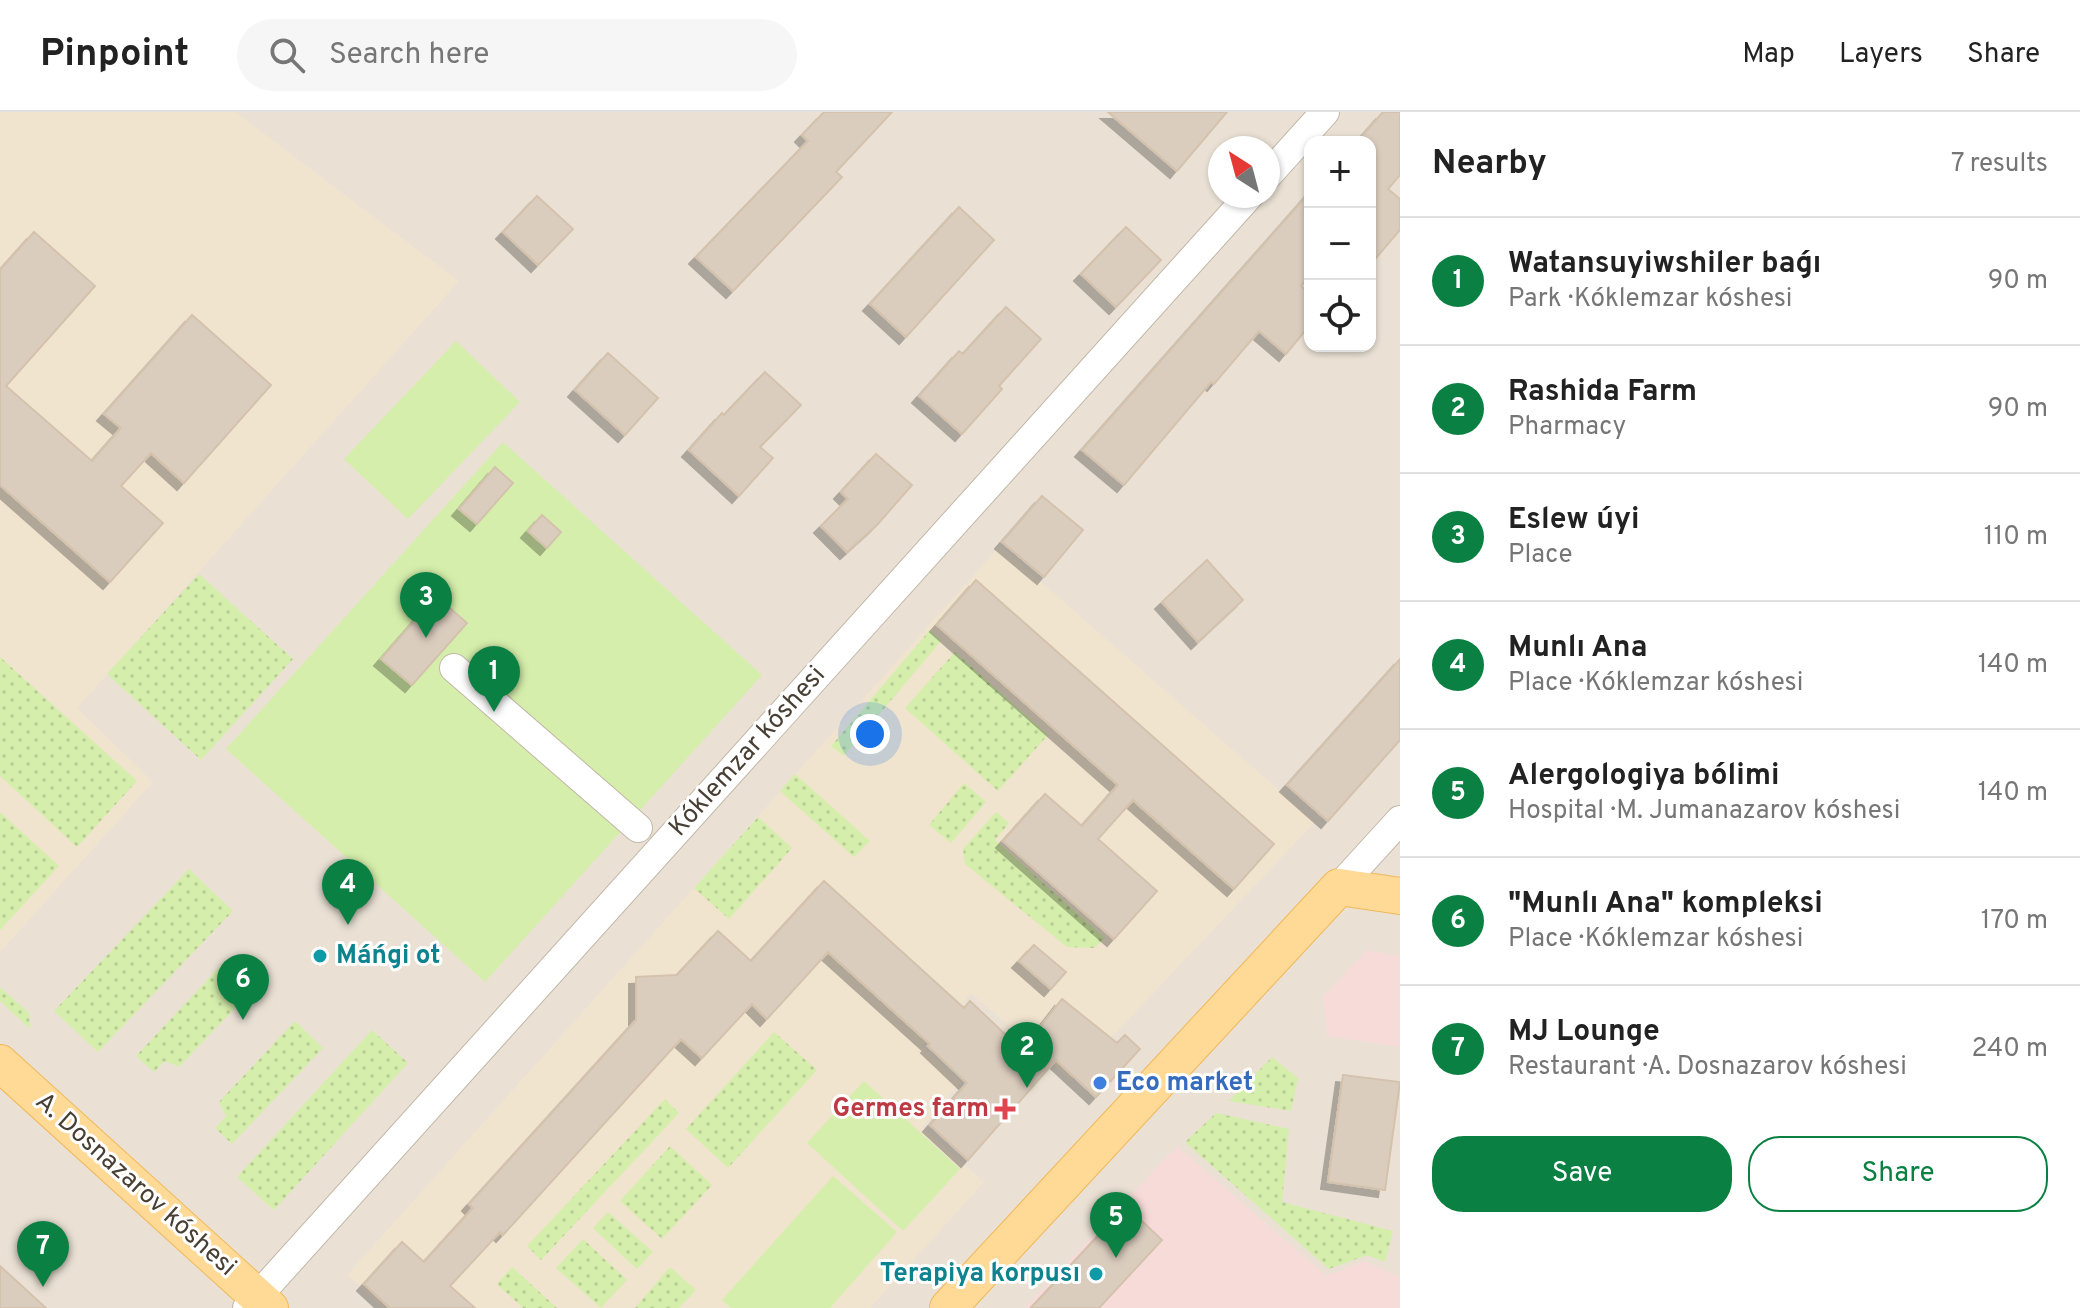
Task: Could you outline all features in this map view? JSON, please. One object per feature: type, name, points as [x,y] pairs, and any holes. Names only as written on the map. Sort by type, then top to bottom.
[{"type":"main road","points":[[948,1308],[1339,887],[1400,896]]},
{"type":"main road","name":"A. Dosnazarov kóshesi","points":[[0,1063],[258,1304]]},
{"type":"street","points":[[1280,162],[1325,112]]},
{"type":"street","name":"Kóklemzar kóshesi","points":[[258,1304],[1238,208]]},
{"type":"street","points":[[454,668],[638,828]]},
{"type":"street","points":[[1339,887],[1400,820]]},
{"type":"shaded area","points":[[0,112],[1400,112],[1400,1308],[0,1308]]},
{"type":"shaded area","points":[[0,112],[235,112],[459,281],[77,708],[153,782],[0,952]]},
{"type":"shaded area","points":[[1000,546],[1315,822],[1071,1080],[971,993],[922,1046],[961,1082],[922,1127],[984,1182],[870,1308],[383,1308],[347,1275]]},
{"type":"shaded area","points":[[1367,950],[1400,956],[1400,1047],[1327,1036],[1323,997]]},
{"type":"shaded area","points":[[1177,1146],[1326,1276],[1365,1261],[1400,1278],[1400,1308],[1025,1308]]},
{"type":"green space","points":[[456,341],[520,402],[408,519],[344,459]]},
{"type":"green space","points":[[503,442],[762,675],[485,982],[226,749]]},
{"type":"green space","points":[[199,574],[293,659],[201,760],[107,674]]},
{"type":"green space","points":[[930,630],[941,641],[844,756],[831,746]]},
{"type":"green space","points":[[955,652],[1048,735],[998,791],[905,708]]},
{"type":"green space","points":[[0,657],[137,781],[77,847],[0,776]]},
{"type":"green space","points":[[795,774],[870,841],[854,857],[780,791]]},
{"type":"green space","points":[[964,783],[986,802],[951,843],[929,825]]},
{"type":"green space","points":[[0,812],[59,866],[0,930]]},
{"type":"green space","points":[[996,812],[1009,823],[995,840],[1105,938],[1094,948],[1067,947],[965,864],[963,849]]},
{"type":"green space","points":[[758,817],[792,848],[729,919],[694,888]]},
{"type":"green space","points":[[189,869],[233,911],[98,1052],[54,1011]]},
{"type":"green space","points":[[227,959],[256,986],[179,1067],[165,1061],[154,1072],[136,1056]]},
{"type":"green space","points":[[0,987],[29,1013],[30,1029],[0,1001]]},
{"type":"green space","points":[[295,1021],[323,1048],[232,1144],[215,1128],[226,1116],[219,1102]]},
{"type":"green space","points":[[372,1030],[408,1063],[274,1210],[237,1177]]},
{"type":"green space","points":[[774,1032],[817,1070],[728,1168],[686,1129]]},
{"type":"green space","points":[[1272,1057],[1298,1078],[1291,1111],[1229,1101]]},
{"type":"green space","points":[[864,1081],[960,1169],[903,1231],[807,1143]]},
{"type":"green space","points":[[665,1099],[679,1113],[541,1260],[527,1246]]},
{"type":"green space","points":[[1216,1113],[1289,1129],[1282,1202],[1393,1231],[1385,1262],[1367,1255],[1329,1269],[1185,1142]]},
{"type":"green space","points":[[670,1146],[712,1185],[662,1239],[620,1201]]},
{"type":"green space","points":[[833,1176],[897,1232],[830,1308],[731,1308],[722,1300]]},
{"type":"green space","points":[[608,1212],[653,1252],[637,1269],[593,1228]]},
{"type":"green space","points":[[583,1239],[627,1280],[601,1308],[556,1268]]},
{"type":"green space","points":[[512,1267],[557,1308],[523,1308],[497,1284]]},
{"type":"green space","points":[[670,1267],[696,1290],[679,1308],[635,1308]]},
{"type":"building","points":[[824,112],[892,112],[836,172],[842,177],[733,291],[696,257],[808,141],[802,135]]},
{"type":"building","points":[[1108,112],[1227,112],[1177,171]]},
{"type":"building","points":[[1383,112],[1400,112],[1400,175],[1388,189],[1400,199],[1400,230],[1376,258],[1376,136],[1362,136]]},
{"type":"building","points":[[537,196],[573,229],[538,265],[503,232]]},
{"type":"building","points":[[1304,199],[1304,282],[1301,286],[1304,289],[1304,332],[1286,354],[1259,331],[1214,384],[1211,382],[1124,485],[1082,450]]},
{"type":"building","points":[[959,207],[994,240],[906,337],[870,304]]},
{"type":"building","points":[[1126,227],[1161,260],[1116,307],[1081,274]]},
{"type":"building","points":[[34,232],[95,286],[6,386],[92,461],[121,428],[104,414],[192,315],[271,385],[184,483],[151,453],[121,486],[163,523],[110,582],[0,485],[0,270]]},
{"type":"building","points":[[1006,307],[1041,339],[962,434],[919,396],[959,351],[963,354]]},
{"type":"building","points":[[608,353],[658,398],[625,435],[575,390]]},
{"type":"building","points":[[765,372],[801,405],[760,447],[773,458],[739,496],[689,450]]},
{"type":"building","points":[[876,454],[912,485],[877,525],[847,552],[821,526],[848,499],[841,492]]},
{"type":"building","points":[[495,467],[513,483],[477,524],[459,509]]},
{"type":"building","points":[[1042,496],[1083,530],[1044,577],[1002,542]]},
{"type":"building","points":[[542,515],[561,532],[547,548],[528,531]]},
{"type":"building","points":[[1207,560],[1243,600],[1198,642],[1162,602]]},
{"type":"building","points":[[976,580],[1274,844],[1234,889],[1133,800],[1098,839],[1157,891],[1114,939],[1003,841],[1045,794],[1082,826],[1118,785],[937,625]]},
{"type":"building","points":[[436,596],[467,623],[412,685],[381,659]]},
{"type":"building","points":[[1400,659],[1400,740],[1328,821],[1287,785]]},
{"type":"building","points":[[824,881],[964,1008],[970,1001],[1008,1037],[1013,1032],[1027,1044],[1062,999],[1117,1043],[1125,1035],[1140,1049],[1096,1097],[1056,1060],[968,1160],[930,1125],[967,1083],[928,1046],[930,1044],[828,952],[767,1019],[752,1004],[702,1058],[681,1039],[503,1235],[500,1232],[450,1286],[475,1308],[390,1308],[364,1284],[402,1242],[424,1262],[473,1208],[469,1204],[636,1020],[636,977],[677,975],[718,931],[751,961]]},
{"type":"building","points":[[1034,945],[1066,972],[1051,989],[1019,961]]},
{"type":"building","points":[[1343,1075],[1400,1082],[1385,1190],[1328,1182]]},
{"type":"building","name":"Terapiya korpusı","points":[[1126,1206],[1162,1240],[1099,1308],[1031,1308]]},
{"type":"building","points":[[0,1266],[46,1308],[0,1308]]},
{"type":"place","name":"Eslew úyi","points":[[426,638]]},
{"type":"place","name":"Watansuyiwshiler baǵı","points":[[494,712]]},
{"type":"place","name":"Munlı Ana","points":[[348,925]]},
{"type":"place","name":"Máńgi ot","points":[[320,956]]},
{"type":"place","name":"\"Munlı Ana\" kompleksi","points":[[243,1020]]},
{"type":"place","name":"Eco market","points":[[1100,1083]]},
{"type":"place","name":"Rashida Farm","points":[[1027,1088]]},
{"type":"place","name":"Germes farm","points":[[1005,1109]]},
{"type":"place","name":"Alergologiya bólimi","points":[[1116,1258]]},
{"type":"place","name":"Terapiya korpusı","points":[[1096,1274]]},
{"type":"place","name":"MJ Lounge","points":[[43,1287]]}]
